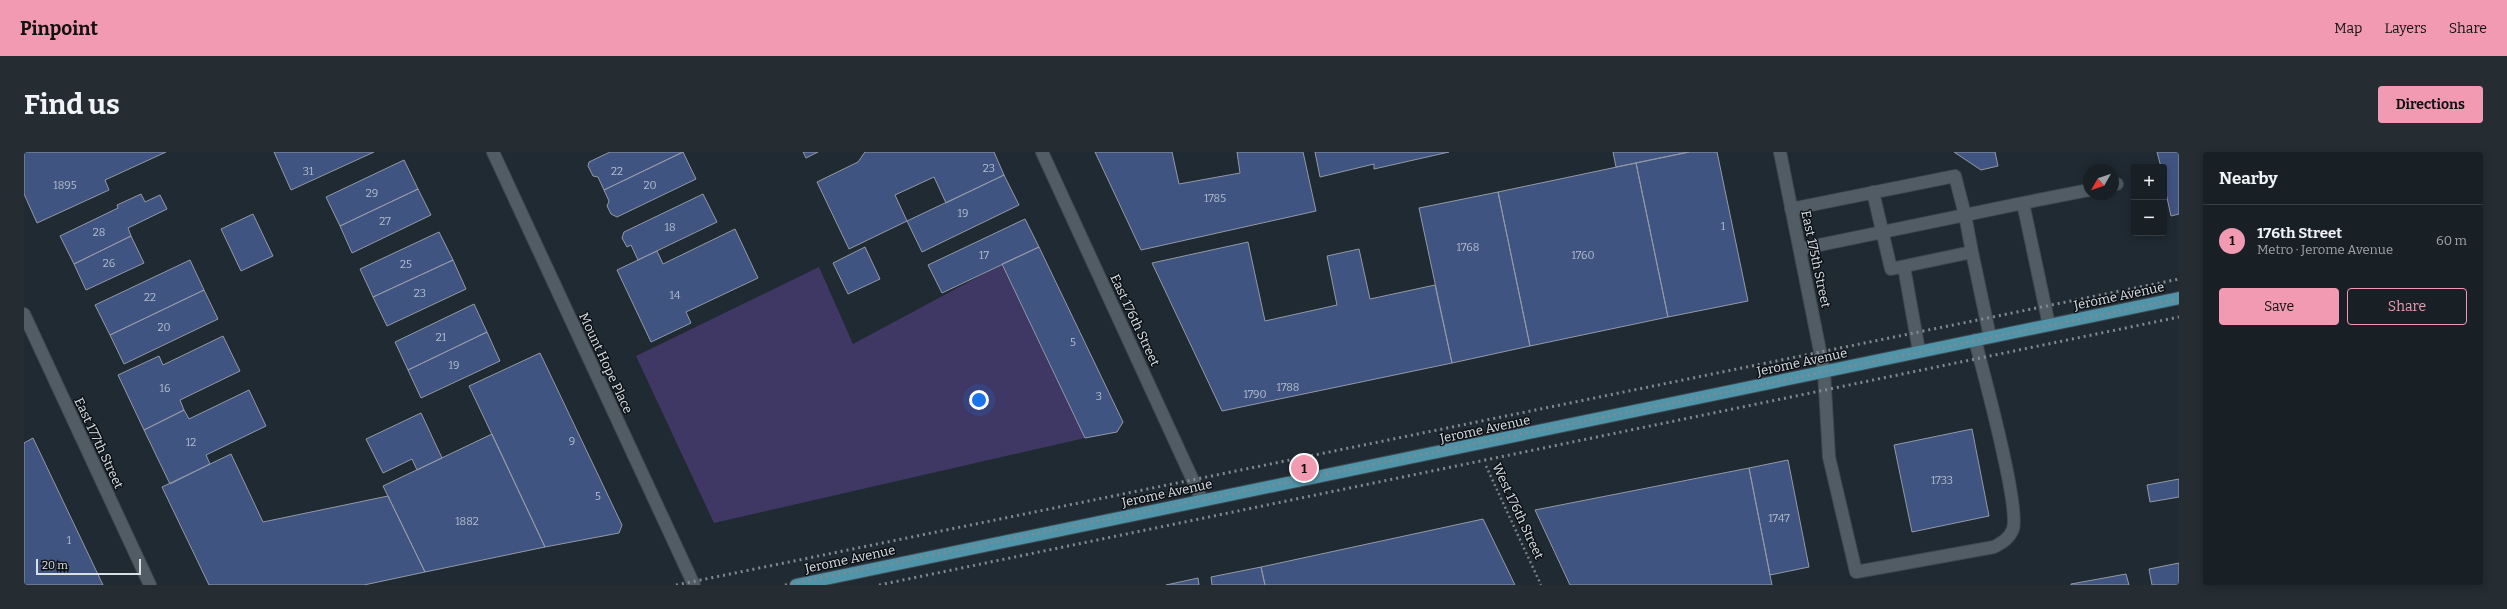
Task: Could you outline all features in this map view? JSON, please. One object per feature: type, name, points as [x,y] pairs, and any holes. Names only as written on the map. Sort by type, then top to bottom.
[{"type":"main road","name":"Jerome Avenue","points":[[796,585],[1202,500],[1476,446],[1824,371],[2179,298]]},
{"type":"street","name":"Mount Hope Place","points":[[493,152],[694,585]]},
{"type":"street","name":"East 176th Street","points":[[1042,152],[1202,500]]},
{"type":"street","name":"East 175th Street","points":[[1780,152],[1824,371],[1829,457],[1856,572],[1994,547],[2006,541],[2013,529],[2015,517],[2005,466],[1975,340]]},
{"type":"street","points":[[1791,209],[1955,176],[1990,337]]},
{"type":"street","points":[[1800,249],[1882,231],[2083,191]]},
{"type":"street","points":[[1873,192],[1891,269],[1972,252]]},
{"type":"street","points":[[2023,203],[2049,325]]},
{"type":"street","points":[[1904,267],[1919,351]]},
{"type":"street","name":"East 177th Street","points":[[24,314],[150,585]]},
{"type":"path","name":"West 176th Street","points":[[1476,446],[1541,585]]},
{"type":"shaded area","points":[[1002,264],[1085,438],[714,523],[636,356],[819,267],[853,344]]},
{"type":"building","points":[[24,152],[166,152],[105,180],[109,190],[37,223],[24,194]]},
{"type":"building","points":[[274,152],[374,152],[291,190]]},
{"type":"building","points":[[610,152],[683,152],[604,190],[598,177],[593,176],[588,166],[589,162]]},
{"type":"building","points":[[683,152],[696,179],[617,217],[611,214],[607,206],[609,201],[604,190]]},
{"type":"building","points":[[803,152],[818,152],[806,158]]},
{"type":"building","points":[[865,152],[994,152],[1004,175],[946,203],[934,177],[895,195],[907,221],[849,249],[817,182],[858,162]]},
{"type":"building","points":[[1095,152],[1172,152],[1179,184],[1240,173],[1237,152],[1303,152],[1316,211],[1141,250]]},
{"type":"building","points":[[1315,152],[1449,152],[1374,169],[1374,164],[1320,177]]},
{"type":"building","points":[[1613,152],[1689,152],[1616,167]]},
{"type":"building","points":[[1689,152],[1717,152],[1748,301],[1668,317],[1636,163]]},
{"type":"building","points":[[1954,152],[1995,152],[1998,166],[1981,170]]},
{"type":"building","points":[[2157,152],[2179,152],[2179,214],[2171,216],[2167,198],[2167,164],[2160,164]]},
{"type":"building","points":[[404,160],[418,189],[340,226],[326,197]]},
{"type":"building","points":[[1636,163],[1668,317],[1530,346],[1498,192]]},
{"type":"building","points":[[1004,175],[1019,205],[922,252],[907,221]]},
{"type":"building","points":[[418,189],[431,215],[352,253],[340,226]]},
{"type":"building","points":[[1498,192],[1530,346],[1452,363],[1419,208]]},
{"type":"building","points":[[141,194],[145,202],[160,195],[167,209],[128,228],[131,236],[74,264],[60,236],[118,208],[117,205]]},
{"type":"building","points":[[703,194],[717,222],[638,260],[631,245],[627,247],[622,238],[624,232]]},
{"type":"building","points":[[253,214],[273,256],[241,271],[221,229]]},
{"type":"building","points":[[1025,219],[1039,247],[942,293],[928,265]]},
{"type":"building","points":[[735,229],[758,278],[686,312],[691,323],[651,342],[617,270],[657,251],[663,264]]},
{"type":"building","points":[[439,232],[453,260],[373,297],[360,269]]},
{"type":"building","points":[[131,236],[144,263],[86,290],[74,264]]},
{"type":"building","points":[[1248,242],[1265,321],[1337,305],[1327,256],[1359,249],[1370,299],[1435,285],[1452,363],[1222,411],[1152,263]]},
{"type":"building","points":[[865,247],[880,279],[848,294],[833,263]]},
{"type":"building","points":[[1039,247],[1123,422],[1117,432],[1085,438],[1002,264]]},
{"type":"building","points":[[190,260],[204,290],[110,335],[95,305]]},
{"type":"building","points":[[453,260],[466,289],[387,326],[373,297]]},
{"type":"building","points":[[204,290],[218,319],[124,364],[110,335]]},
{"type":"building","points":[[474,304],[487,332],[408,370],[395,342]]},
{"type":"building","points":[[487,332],[500,361],[421,398],[408,370]]},
{"type":"building","points":[[223,336],[240,371],[180,400],[184,410],[144,430],[118,375],[159,356],[163,365]]},
{"type":"building","points":[[540,353],[622,525],[619,533],[545,547],[469,386]]},
{"type":"building","points":[[249,390],[266,426],[206,455],[210,464],[170,484],[144,430],[184,410],[189,419]]},
{"type":"building","points":[[421,413],[442,458],[417,470],[412,459],[383,473],[366,439]]},
{"type":"building","points":[[1972,429],[1989,516],[1912,532],[1894,445]]},
{"type":"building","points":[[492,434],[545,547],[425,572],[383,486]]},
{"type":"building","points":[[33,438],[103,585],[24,585],[24,443]]},
{"type":"building","points":[[231,454],[263,522],[388,496],[425,572],[364,585],[209,585],[162,487]]},
{"type":"building","points":[[1788,460],[1809,567],[1770,575],[1749,468]]},
{"type":"building","points":[[1749,468],[1772,585],[1570,585],[1535,510]]},
{"type":"building","points":[[2179,479],[2179,497],[2150,502],[2147,485]]},
{"type":"building","points":[[1483,519],[1515,585],[1265,585],[1261,567]]},
{"type":"building","points":[[2179,563],[2179,585],[2152,585],[2149,569]]},
{"type":"building","points":[[1261,567],[1265,585],[1212,585],[1211,577]]},
{"type":"building","points":[[2126,574],[2129,585],[2071,585],[2071,584]]},
{"type":"building","points":[[1198,578],[1199,585],[1166,585]]},
{"type":"railway","points":[[676,585],[2179,279]]},
{"type":"railway","points":[[785,585],[2179,299]]},
{"type":"railway","points":[[879,585],[2179,317]]},
{"type":"place","name":"176th Street","points":[[1304,468]]}]
